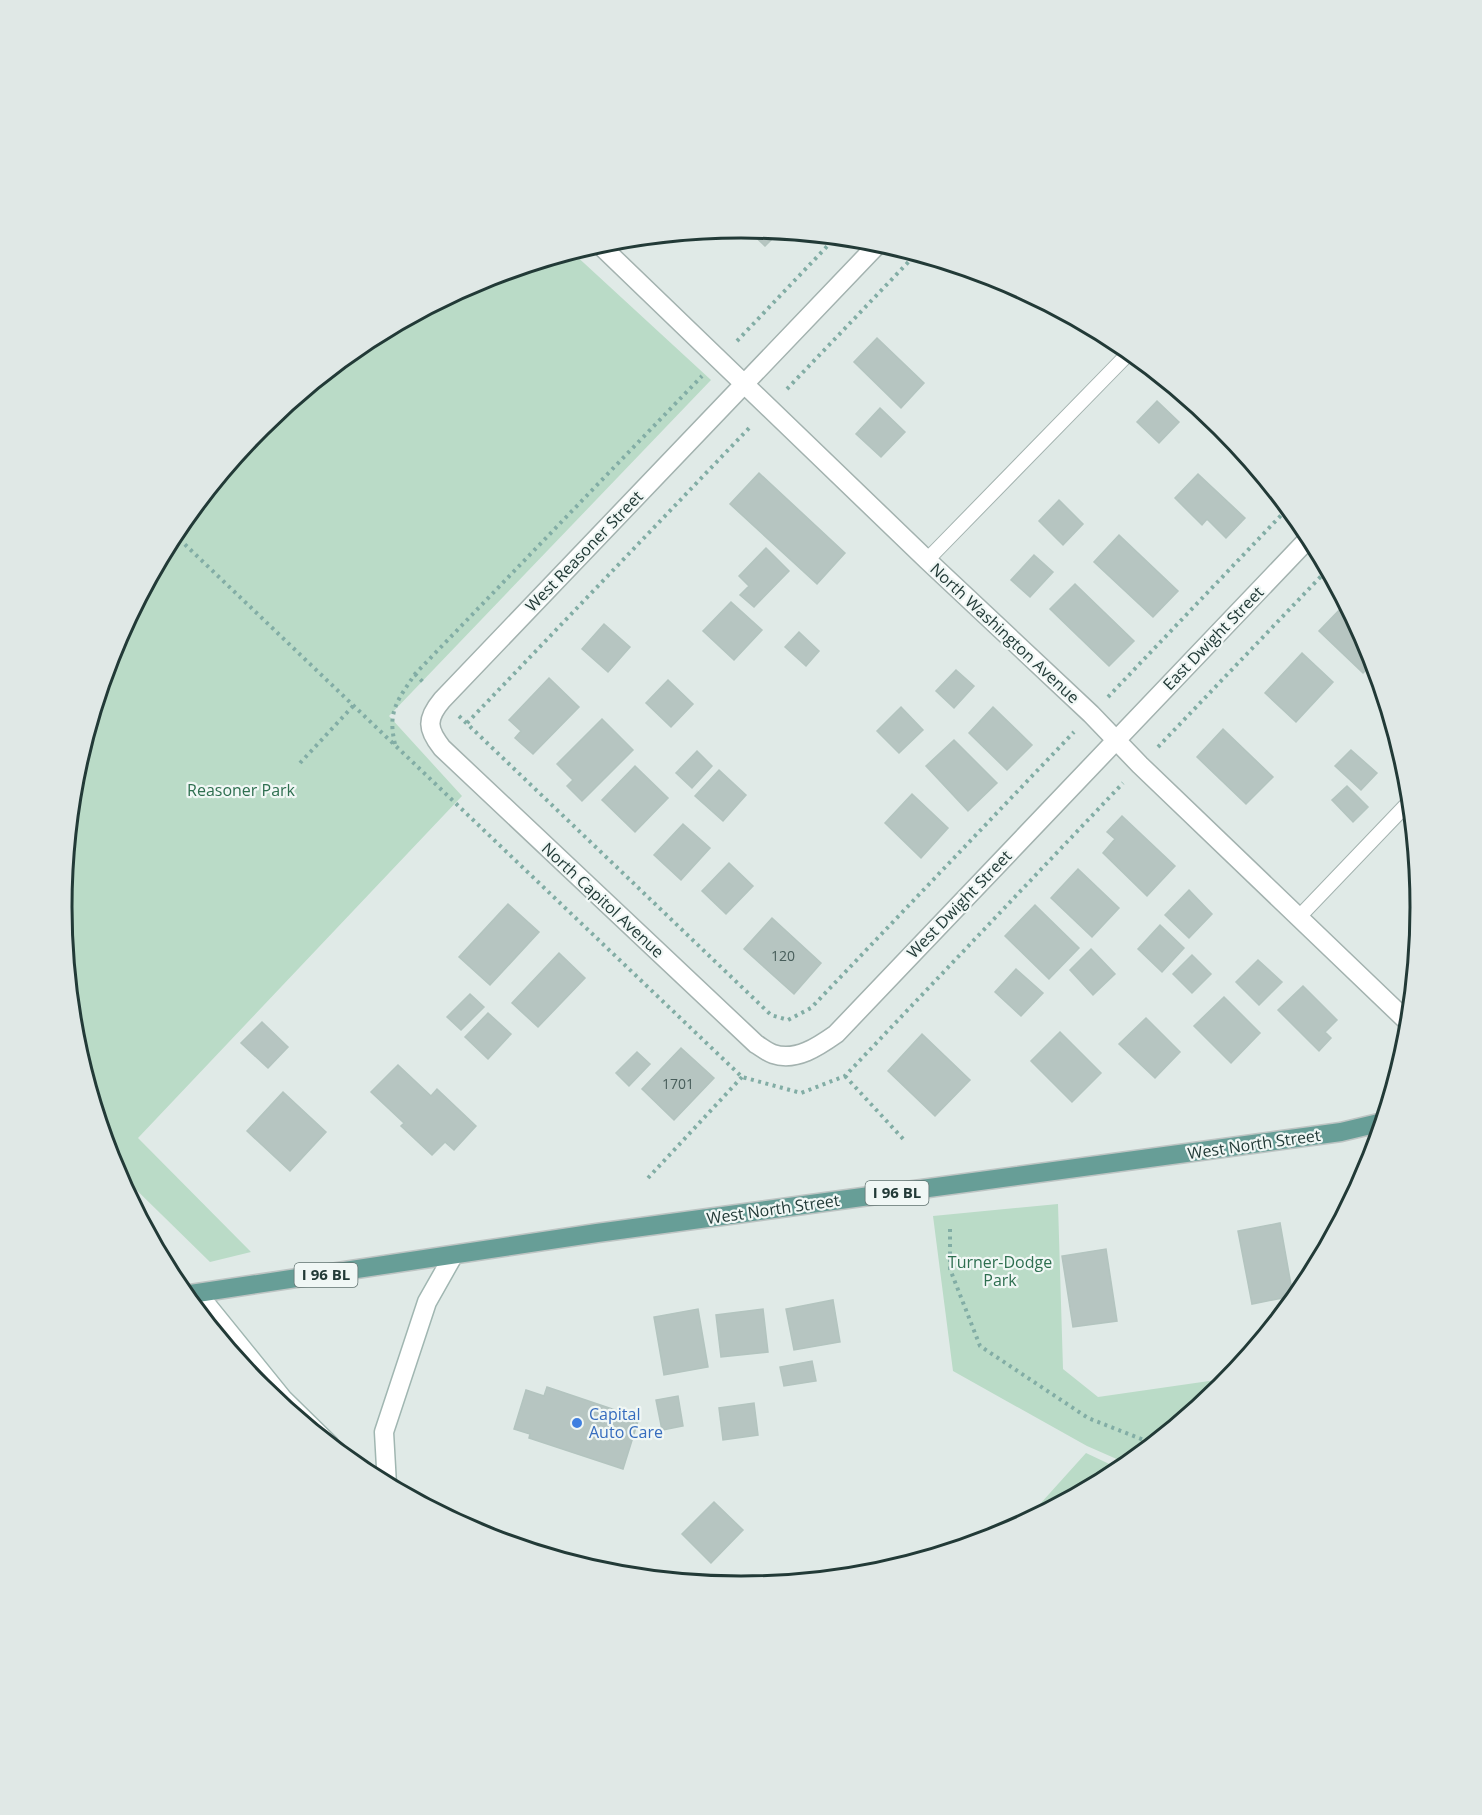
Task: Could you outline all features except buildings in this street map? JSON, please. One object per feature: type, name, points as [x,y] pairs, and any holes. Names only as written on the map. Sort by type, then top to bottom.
[{"type":"main road","name":"West North Street","points":[[195,1293],[597,1233],[1341,1132],[1374,1124]]},
{"type":"street","name":"West Reasoner Street","points":[[429,723],[434,710],[442,700],[871,251]]},
{"type":"street","name":"North Washington Avenue","points":[[607,252],[927,560],[1117,739],[1140,765],[1401,1015]]},
{"type":"street","name":"East Dwight Street","points":[[1117,739],[1303,545]]},
{"type":"street","name":"North Capitol Avenue","points":[[429,723],[434,737],[442,748],[756,1044],[774,1054],[793,1055]]},
{"type":"street","name":"West Dwight Street","points":[[793,1055],[816,1048],[836,1034],[1117,739]]},
{"type":"street","points":[[386,1475],[384,1432],[427,1302],[453,1256]]},
{"type":"street","points":[[219,1326],[256,1368]]},
{"type":"lane","points":[[927,560],[1123,359]]},
{"type":"lane","points":[[1299,917],[1402,809]]},
{"type":"path","points":[[395,745],[391,727],[396,703],[415,674],[829,244]]},
{"type":"path","points":[[466,723],[910,260]]},
{"type":"path","points":[[415,674],[771,1015],[788,1020],[811,1008],[1282,514]]},
{"type":"path","points":[[182,541],[742,1077],[801,1093],[845,1076],[1321,576]]},
{"type":"path","points":[[300,763],[354,705]]},
{"type":"path","points":[[845,1076],[906,1142]]},
{"type":"path","points":[[648,1178],[742,1077]]},
{"type":"path","points":[[950,1229],[950,1269],[980,1346],[1088,1418],[1145,1440]]},
{"type":"green space","name":"Reasoner Park","points":[[579,258],[711,380],[389,716],[462,796],[138,1138],[251,1252],[210,1262],[134,1187],[108,1123],[95,1081],[78,995],[73,951],[72,908],[73,864],[78,820],[95,734],[123,651],[162,573],[210,500],[268,434],[300,405],[369,351],[445,307],[526,274]]},
{"type":"green space","name":"Turner-Dodge Park","points":[[1058,1204],[1063,1369],[1098,1397],[1215,1380],[1182,1410],[1119,1460],[1087,1446],[953,1371],[933,1216]]},
{"type":"green space","points":[[1086,1453],[1111,1465],[1075,1487],[1036,1508]]},
{"type":"place","name":"Capital Auto Care","points":[[577,1423]]}]
